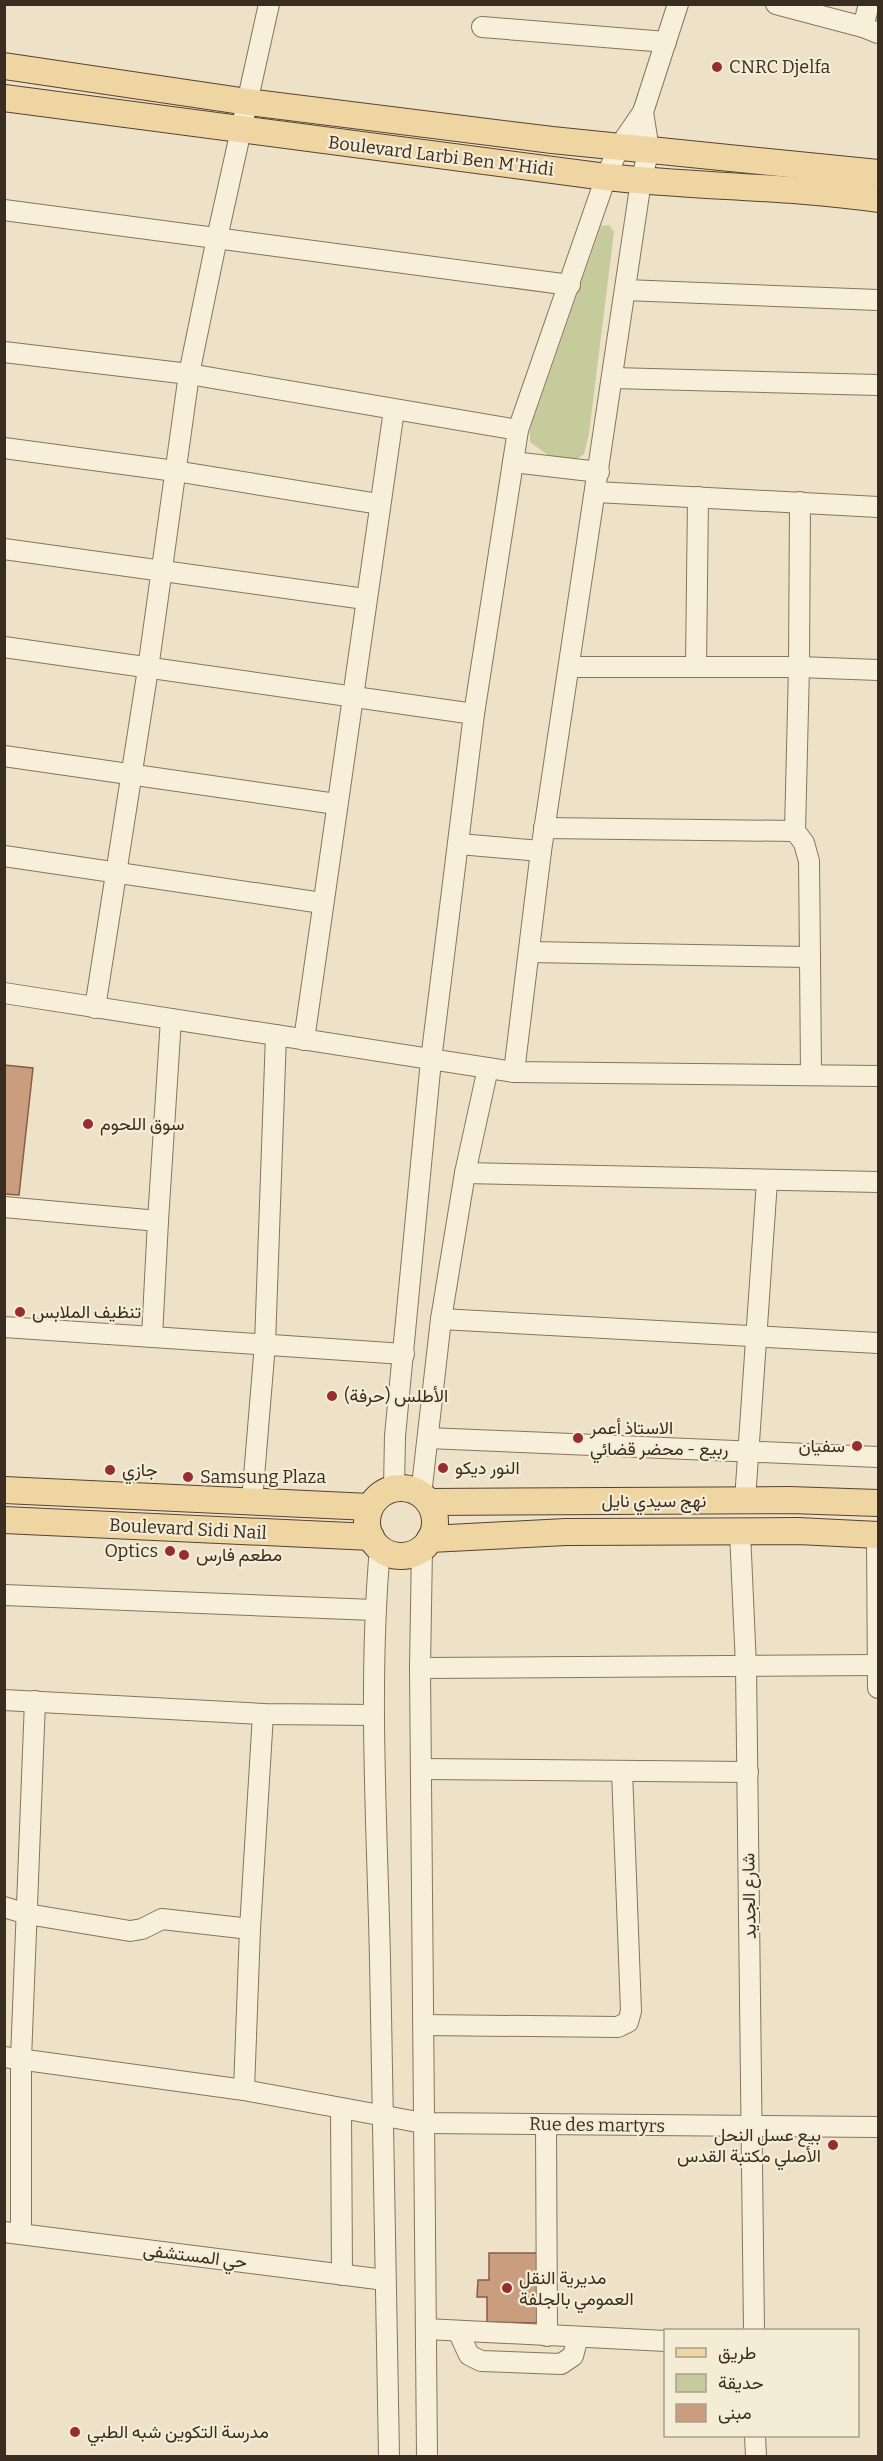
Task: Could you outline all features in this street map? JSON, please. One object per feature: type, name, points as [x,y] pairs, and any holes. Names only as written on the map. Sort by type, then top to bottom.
[{"type":"main road","points":[[4,66],[248,102],[619,147],[879,173]]},
{"type":"main road","name":"Boulevard Larbi Ben M'Hidi","points":[[4,98],[606,177],[825,191],[879,199]]},
{"type":"main road","points":[[394,1489],[413,1490],[425,1498],[435,1520],[426,1543],[406,1555],[388,1553],[375,1542],[367,1517],[370,1507],[384,1492],[394,1489]]},
{"type":"main road","name":"Boulevard Sidi Nail","points":[[4,1490],[370,1507]]},
{"type":"main road","name":"نهج سيدي نايل","points":[[425,1498],[879,1503]]},
{"type":"main road","name":"Boulevard Sidi Nail","points":[[4,1521],[375,1542]]},
{"type":"main road","name":"نهج سيدي نايل","points":[[426,1543],[566,1532],[798,1532],[878,1535]]},
{"type":"street","points":[[95,1008],[148,669],[160,569],[189,374],[269,4]]},
{"type":"street","points":[[394,1489],[395,1436],[431,1060],[474,714],[518,430],[606,177],[619,147],[643,111],[678,4]]},
{"type":"street","points":[[776,4],[871,30],[869,4]]},
{"type":"street","points":[[482,27],[666,42]]},
{"type":"street","points":[[514,1072],[544,828],[641,181],[649,150],[643,111]]},
{"type":"street","points":[[4,210],[570,285]]},
{"type":"street","points":[[625,290],[879,300]]},
{"type":"street","points":[[4,352],[189,374],[518,430]]},
{"type":"street","points":[[613,378],[879,385]]},
{"type":"street","points":[[304,1040],[365,599],[394,410]]},
{"type":"street","points":[[4,448],[175,471],[379,504]]},
{"type":"street","points":[[513,462],[599,472]]},
{"type":"street","points":[[596,492],[879,507]]},
{"type":"street","points":[[696,667],[698,497]]},
{"type":"street","points":[[800,502],[800,667],[795,831],[804,843],[809,861],[811,1075]]},
{"type":"street","points":[[4,549],[365,599]]},
{"type":"street","points":[[4,647],[474,714]]},
{"type":"street","points":[[569,667],[800,667],[879,670]]},
{"type":"street","points":[[4,756],[336,804]]},
{"type":"street","points":[[544,828],[795,831]]},
{"type":"street","points":[[459,844],[541,851]]},
{"type":"street","points":[[4,856],[322,903]]},
{"type":"street","points":[[529,952],[810,957]]},
{"type":"street","points":[[4,993],[514,1072],[878,1074]]},
{"type":"street","points":[[152,1337],[171,1019]]},
{"type":"street","points":[[252,1501],[266,1344],[276,1035]]},
{"type":"street","points":[[425,1498],[428,1438],[441,1319],[465,1173],[488,1068]]},
{"type":"street","points":[[465,1173],[879,1182]]},
{"type":"street","points":[[745,1500],[767,1181]]},
{"type":"street","points":[[4,1207],[158,1221]]},
{"type":"street","points":[[441,1319],[879,1343]]},
{"type":"street","points":[[4,1327],[404,1354]]},
{"type":"street","points":[[428,1438],[879,1456]]},
{"type":"street","name":"شارع الجديد","points":[[740,1532],[748,1772],[754,2329]]},
{"type":"street","points":[[878,1535],[879,1688]]},
{"type":"street","points":[[375,1542],[374,1715],[384,2117],[389,2457]]},
{"type":"street","points":[[426,1543],[420,1668],[427,2457]]},
{"type":"street","points":[[4,1596],[374,1610]]},
{"type":"street","points":[[420,1668],[878,1665]]},
{"type":"street","points":[[4,1700],[263,1714],[374,1715]]},
{"type":"street","points":[[13,2233],[13,2058],[27,1914],[35,1701]]},
{"type":"street","points":[[244,2090],[250,1929],[263,1714]]},
{"type":"street","points":[[422,1769],[748,1772]]},
{"type":"street","points":[[424,2025],[618,2027],[628,2022],[631,2011],[622,1771]]},
{"type":"street","points":[[4,1907],[27,1914],[130,1931],[142,1929],[162,1919],[250,1929]]},
{"type":"street","name":"Rue des martyrs","points":[[13,2058],[244,2090],[423,2123],[879,2127]]},
{"type":"street","points":[[341,2109],[342,2274]]},
{"type":"street","points":[[546,2124],[547,2336]]},
{"type":"street","name":"حي المستشفى","points":[[13,2233],[385,2280]]},
{"type":"street","points":[[426,2330],[664,2342]]},
{"type":"street","points":[[458,2331],[469,2355],[481,2361],[561,2364],[573,2356],[578,2337]]},
{"type":"street","points":[[755,2437],[756,2457]]},
{"type":"green space","points":[[609,225],[614,232],[589,433],[584,454],[574,461],[548,455],[530,442],[530,429],[601,226]]},
{"type":"building","points":[[4,1065],[33,1068],[19,1195],[4,1194]]},
{"type":"building","name":"مديرية النقل العمومي بالجلفة","points":[[489,2253],[537,2253],[537,2323],[487,2322],[487,2297],[477,2297],[478,2280],[489,2280]]},
{"type":"place","name":"CNRC Djelfa","points":[[717,67]]},
{"type":"place","name":"سوق اللحوم","points":[[88,1124]]},
{"type":"place","name":"تنظيف الملابس","points":[[20,1312]]},
{"type":"place","name":"الأطلس (حرفة)","points":[[332,1396]]},
{"type":"place","name":"الاستاذ أعمر ربيع - محضر قضائي","points":[[578,1438]]},
{"type":"place","name":"سفيان","points":[[857,1446]]},
{"type":"place","name":"النور ديكو","points":[[443,1468]]},
{"type":"place","name":"جازي","points":[[110,1470]]},
{"type":"place","name":"Samsung Plaza","points":[[188,1477]]},
{"type":"place","name":"Optics","points":[[170,1551]]},
{"type":"place","name":"مطعم فارس","points":[[184,1555]]},
{"type":"place","name":"بيع عسل النحل الأصلي مكتبة القدس","points":[[833,2145]]},
{"type":"place","name":"مديرية النقل العمومي بالجلفة","points":[[507,2288]]},
{"type":"place","name":"مدرسة التكوين شبه الطبي","points":[[75,2432]]}]
